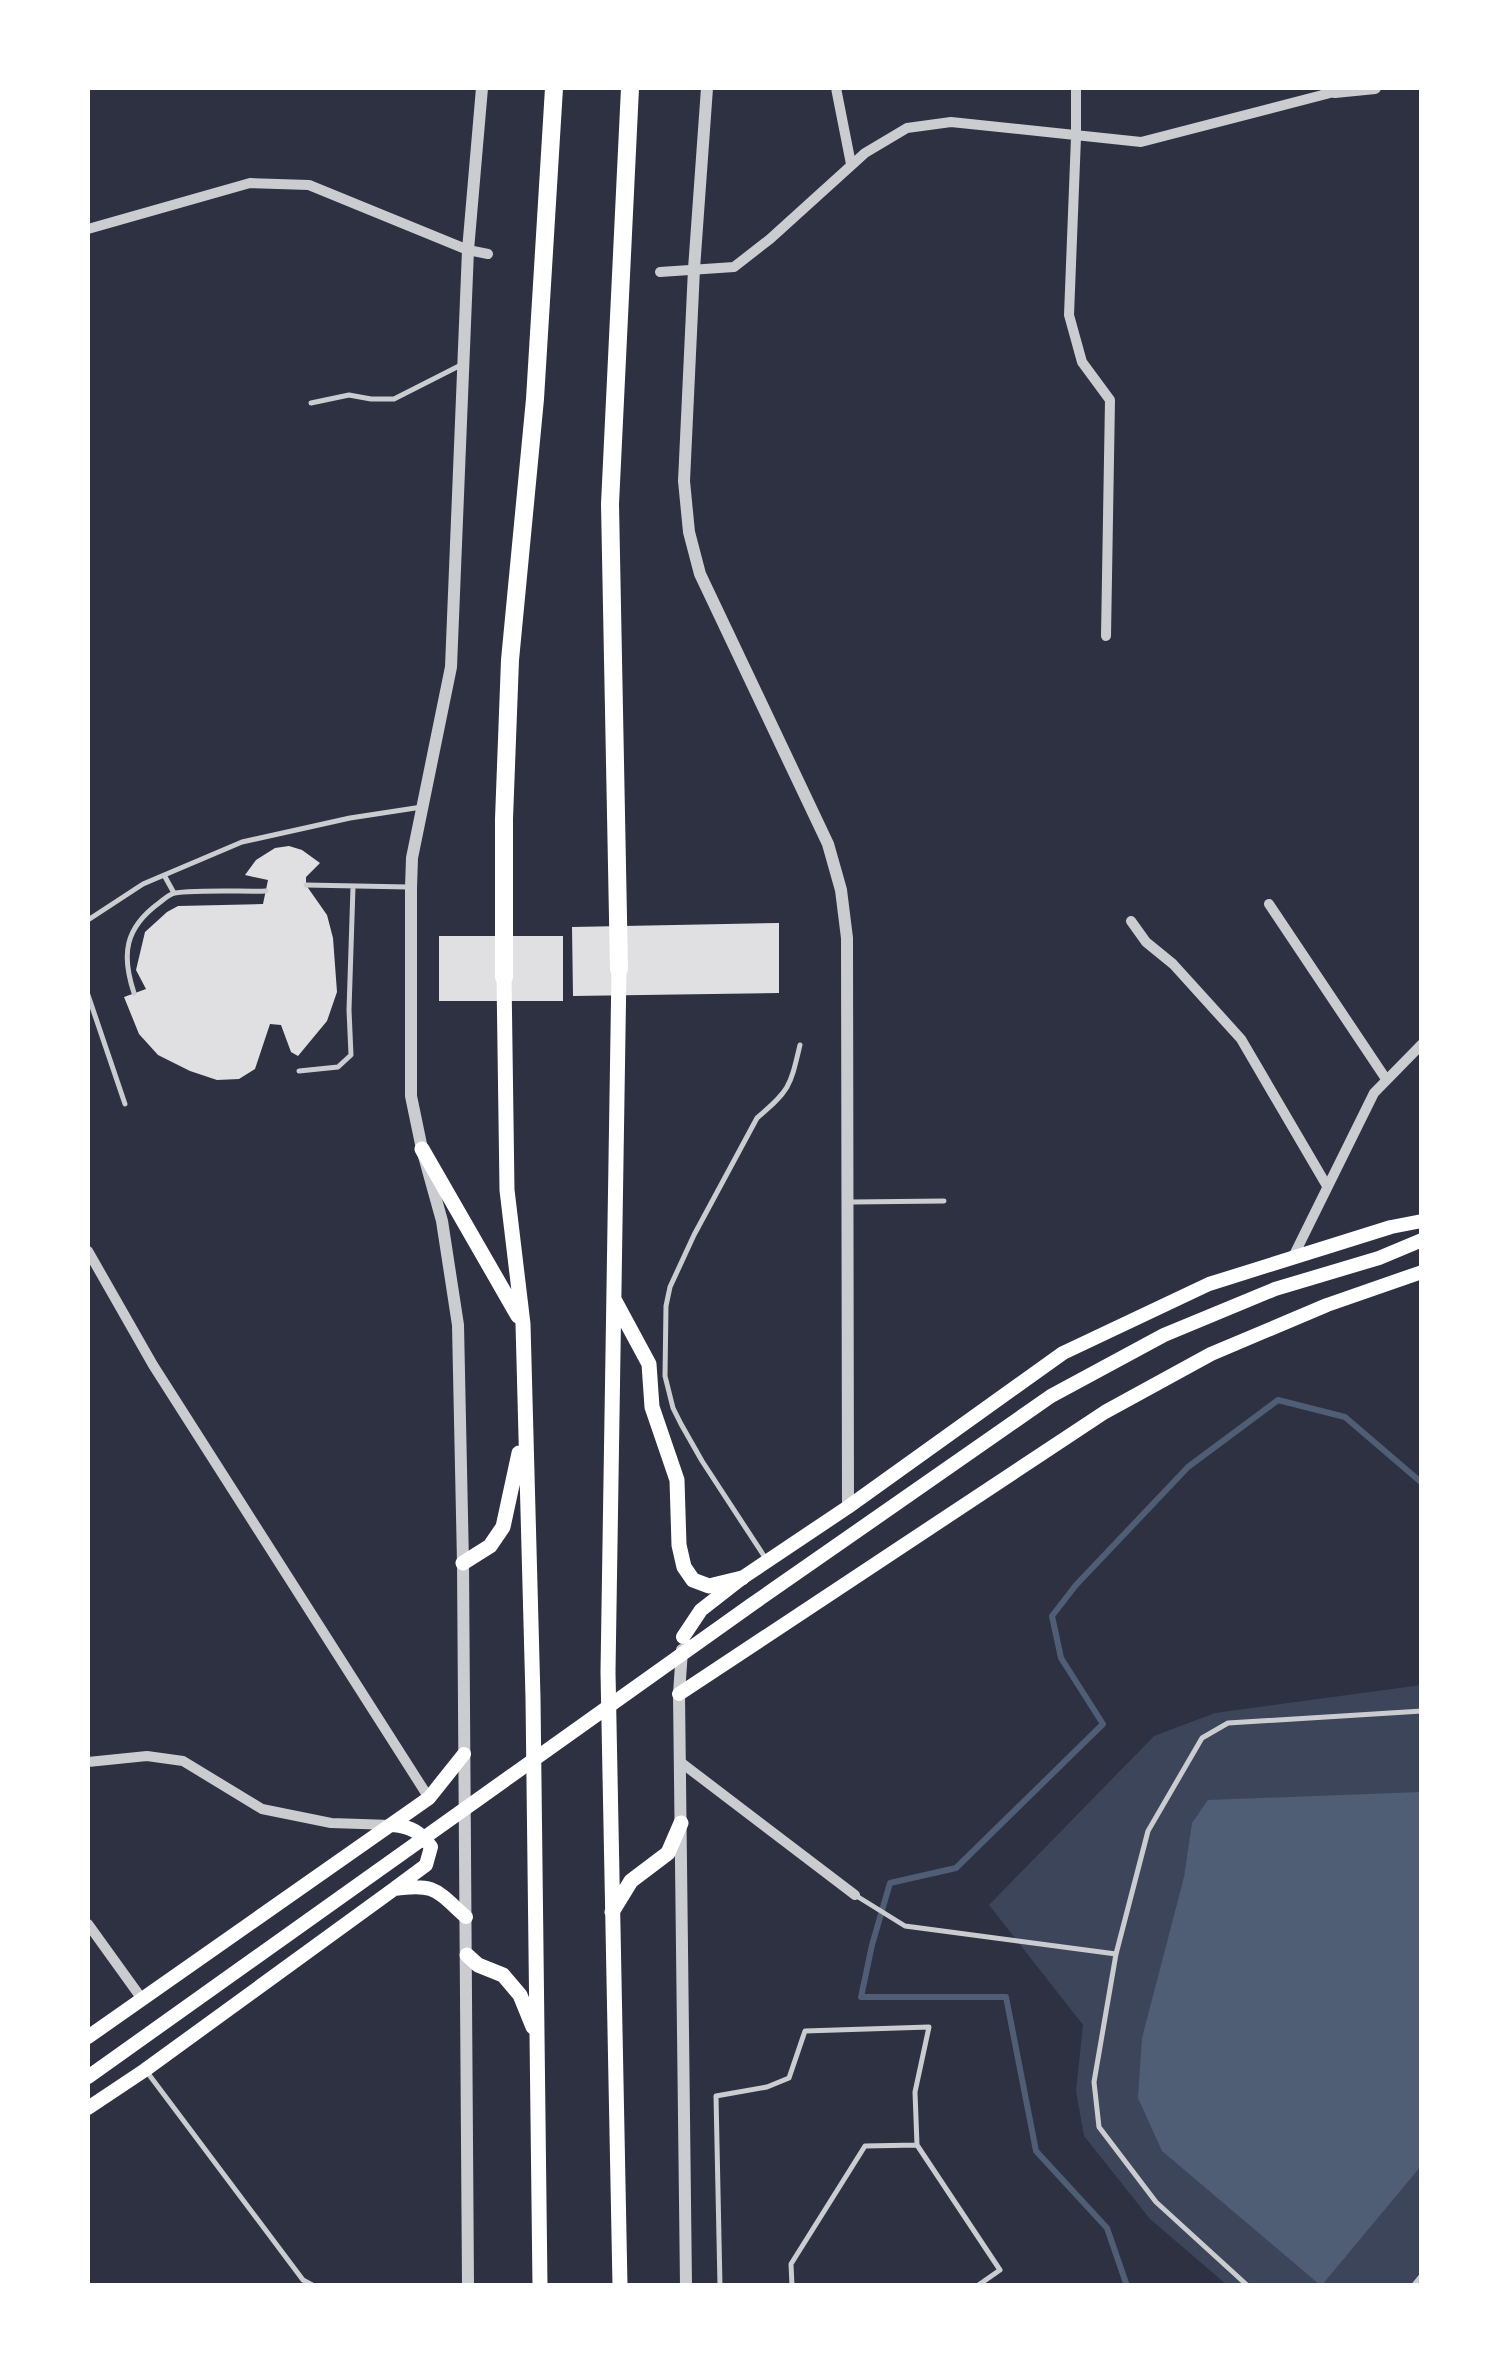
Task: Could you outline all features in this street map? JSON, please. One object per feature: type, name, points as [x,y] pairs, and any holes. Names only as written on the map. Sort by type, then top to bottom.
[{"type":"highway","points":[[540,2286],[533,1698],[523,1324],[507,1190],[504,820],[510,660],[534,399],[554,88]]},
{"type":"highway","points":[[620,2286],[608,1672],[618,969],[610,504],[630,88]]},
{"type":"highway","points":[[422,1148],[523,1324]]},
{"type":"highway","points":[[613,1296],[649,1364],[652,1407],[677,1480],[679,1545],[684,1567],[693,1580],[710,1586],[742,1578]]},
{"type":"highway","points":[[463,1563],[490,1546],[503,1526],[525,1428]]},
{"type":"highway","points":[[611,1913],[631,1880],[668,1853],[681,1823]]},
{"type":"highway","points":[[466,1955],[478,1965],[503,1975],[520,1996],[536,2035]]},
{"type":"main road","points":[[683,1638],[701,1610],[742,1578],[1063,1353],[1209,1284],[1391,1227],[1422,1221]]},
{"type":"main road","points":[[88,2077],[1051,1396],[1164,1336],[1274,1289],[1422,1243]]},
{"type":"main road","points":[[679,1694],[1104,1412],[1211,1354],[1422,1272]]},
{"type":"main road","points":[[88,2037],[430,1798],[464,1754]]},
{"type":"main road","points":[[88,2108],[426,1866],[431,1847],[420,1832],[394,1825]]},
{"type":"main road","points":[[394,1889],[420,1885],[438,1892],[466,1917]]},
{"type":"street","points":[[468,2286],[458,1325],[442,1221],[411,1096],[412,858],[450,667],[468,250],[482,88]]},
{"type":"street","points":[[707,88],[684,481],[688,532],[700,574],[828,844],[841,890],[847,938],[848,1507]]},
{"type":"street","points":[[836,88],[851,164]]},
{"type":"street","points":[[1076,88],[1069,315],[1082,362],[1110,400],[1106,636]]},
{"type":"street","points":[[660,272],[734,267],[851,164],[907,128],[951,122],[1142,142],[1330,90],[1376,88]]},
{"type":"street","points":[[88,229],[250,183],[309,185],[468,250],[488,254]]},
{"type":"street","points":[[1270,904],[1386,1079]]},
{"type":"street","points":[[1131,921],[1146,942],[1173,964],[1241,1039],[1327,1186]]},
{"type":"street","points":[[1293,1257],[1374,1093],[1422,1044]]},
{"type":"street","points":[[88,1251],[153,1365],[430,1798]]},
{"type":"street","points":[[683,1638],[679,1694],[686,2286]]},
{"type":"street","points":[[88,1762],[147,1756],[184,1762],[262,1809],[331,1823],[394,1825]]},
{"type":"street","points":[[680,1761],[856,1895]]},
{"type":"street","points":[[88,1924],[142,1998]]},
{"type":"lane","points":[[311,403],[349,395],[394,399],[464,364]]},
{"type":"lane","points":[[88,920],[143,884],[242,842],[422,806]]},
{"type":"lane","points":[[164,874],[174,893]]},
{"type":"lane","points":[[306,885],[412,888]]},
{"type":"lane","points":[[300,1071],[338,1067],[351,1056],[353,887]]},
{"type":"lane","points":[[134,992],[126,951],[134,928],[147,912],[174,893],[266,892]]},
{"type":"lane","points":[[88,995],[125,1104]]},
{"type":"lane","points":[[768,1561],[702,1462],[673,1408],[665,1376],[666,1306],[676,1269],[757,1118],[784,1093],[800,1046]]},
{"type":"lane","points":[[848,1202],[944,1201]]},
{"type":"lane","points":[[1248,2286],[1156,2202],[1098,2127],[1094,2082],[1116,1954],[1148,1831],[1202,1738],[1228,1723],[1422,1711]]},
{"type":"lane","points":[[856,1895],[905,1926],[1116,1954]]},
{"type":"lane","points":[[720,2286],[716,2096],[767,2088],[789,2078],[805,2031],[929,2027],[915,2092],[917,2145],[1000,2270],[977,2286]]},
{"type":"lane","points":[[145,2070],[304,2280],[314,2286]]},
{"type":"lane","points":[[792,2286],[792,2264],[865,2146],[917,2145]]},
{"type":"lane","points":[[1413,2286],[1422,2275]]},
{"type":"shaded area","points":[[1421,1685],[1421,2285],[1227,2285],[1150,2219],[1084,2136],[1076,2091],[1083,2025],[989,1905],[1154,1736],[1215,1713]]},
{"type":"shaded area","points":[[1421,1792],[1421,2166],[1320,2285],[1162,2151],[1138,2098],[1142,2038],[1184,1877],[1192,1823],[1208,1800]]},
{"type":"building","points":[[289,846],[320,863],[306,877],[306,885],[327,915],[333,938],[337,992],[327,1021],[298,1056],[291,1052],[281,1025],[270,1024],[255,1069],[239,1079],[217,1080],[158,1055],[139,1034],[124,997],[146,989],[136,970],[145,932],[178,906],[263,904],[268,880],[245,875],[256,860],[275,848]]},
{"type":"building","points":[[779,923],[779,993],[573,996],[572,927]]},
{"type":"building","points":[[439,936],[563,936],[563,1001],[439,1001]]},
{"type":"waterway","points":[[1127,2286],[1107,2228],[1036,2151],[1006,1997],[861,1997],[890,1883],[956,1868],[1103,1724],[1061,1658],[1052,1616],[1076,1585],[1188,1467],[1278,1400],[1345,1417],[1422,1483]]}]
